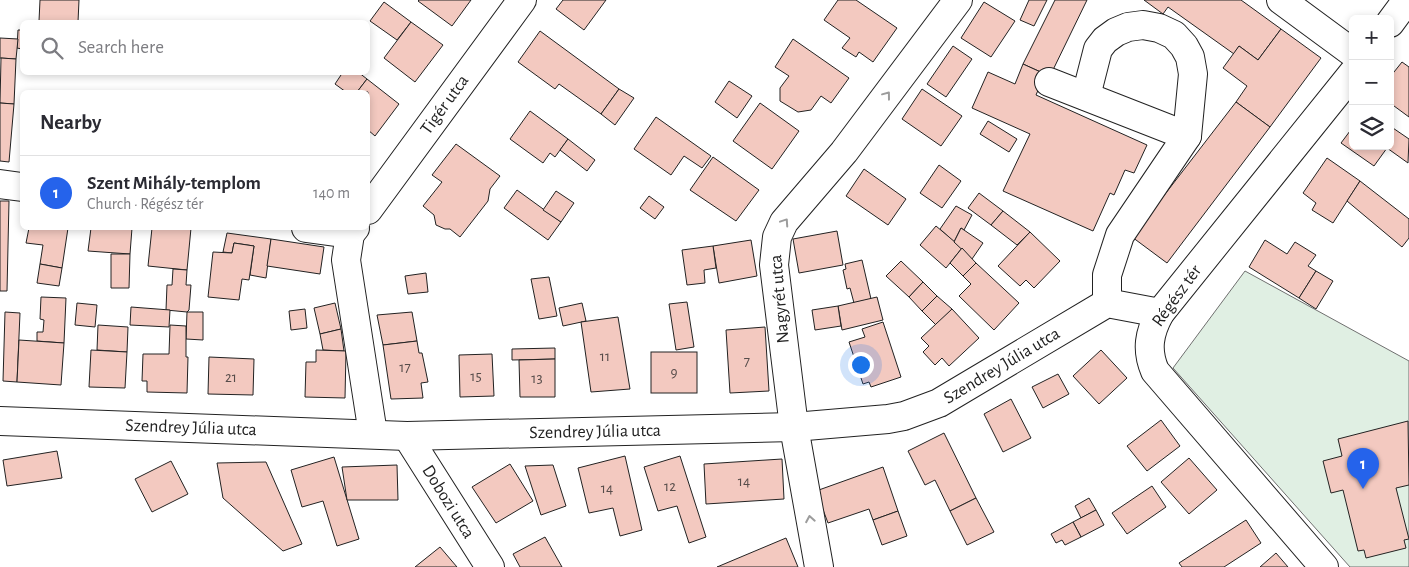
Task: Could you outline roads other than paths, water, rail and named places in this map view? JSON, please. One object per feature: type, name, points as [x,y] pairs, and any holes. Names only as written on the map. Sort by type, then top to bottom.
[{"type":"street","name":"Tigér utca","points":[[370,207],[522,0]]},
{"type":"street","name":"Nagyrét utca","points":[[819,567],[794,427],[774,265],[777,237],[784,222],[844,152],[958,0]]},
{"type":"street","points":[[1281,0],[1349,50]]},
{"type":"street","points":[[1394,18],[1407,0]]},
{"type":"street","points":[[1086,96],[1098,49],[1116,32],[1128,27],[1143,25],[1159,28],[1174,35],[1184,46],[1190,57],[1193,74],[1187,136],[1120,235],[1107,275],[1108,303],[1160,313]]},
{"type":"street","name":"Régész tér","points":[[1324,567],[1154,371],[1149,355],[1149,347],[1152,329],[1160,313],[1349,78]]},
{"type":"street","points":[[1050,82],[1187,136]]},
{"type":"street","points":[[0,184],[20,187]]},
{"type":"street","points":[[337,230],[352,231],[346,260],[373,434]]},
{"type":"street","name":"Szendrey Júlia utca","points":[[0,421],[407,436],[794,427],[888,419],[904,416],[939,403],[1108,303]]},
{"type":"street","name":"Dobozi utca","points":[[407,436],[490,567]]},
{"type":"place","name":"Szent Mihály-templom","points":[[1363,489]]}]
